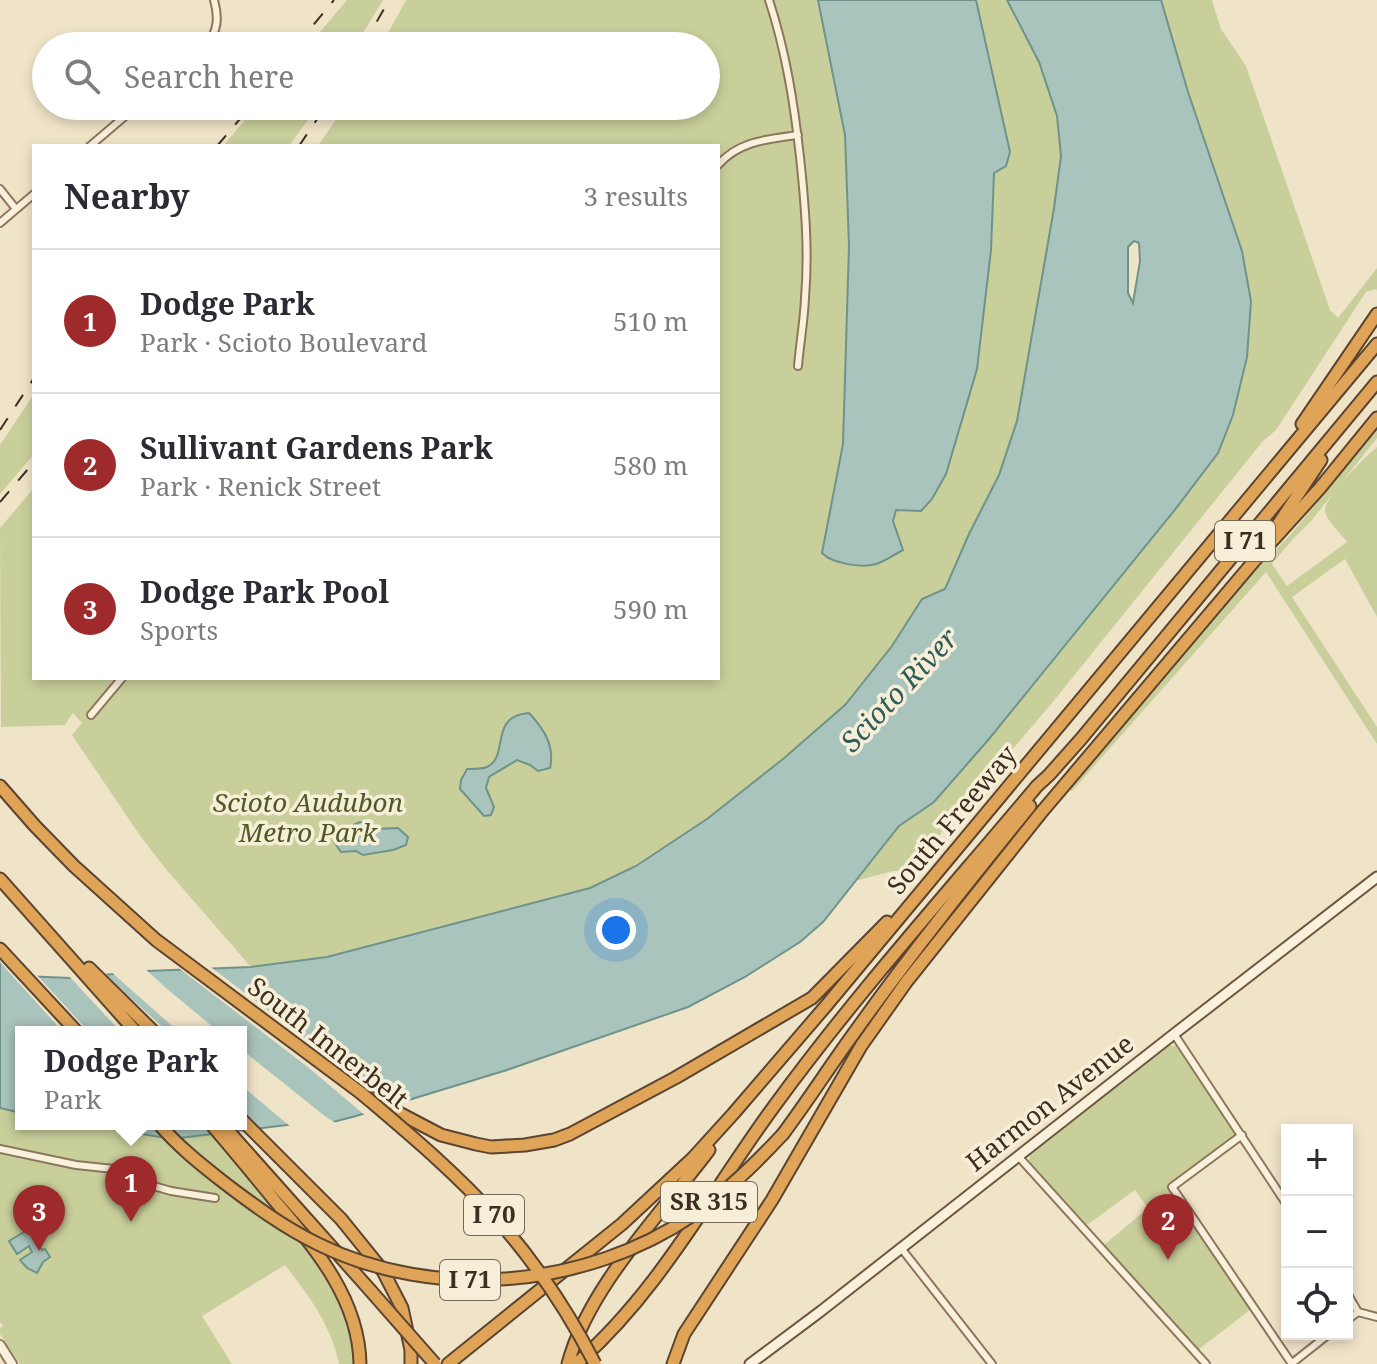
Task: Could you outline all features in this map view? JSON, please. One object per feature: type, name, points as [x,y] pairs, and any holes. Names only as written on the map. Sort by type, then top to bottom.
[{"type":"highway","points":[[1250,495],[1377,314]]},
{"type":"highway","name":"South Freeway","points":[[448,1364],[622,1224],[693,1158],[755,1089],[1377,344]]},
{"type":"highway","name":"South Freeway","points":[[576,1364],[648,1288],[748,1141],[831,1032],[1377,382]]},
{"type":"highway","points":[[1255,560],[1351,413]]},
{"type":"highway","points":[[673,1364],[684,1334],[772,1200],[861,1046],[907,981],[1040,814],[1377,418]]},
{"type":"highway","name":"I 71","points":[[164,1130],[181,1149],[287,1228],[342,1255],[389,1269],[476,1280],[527,1278],[584,1266],[625,1252],[693,1215],[724,1192],[783,1134],[941,917],[1042,791],[1049,775]]},
{"type":"highway","name":"South Innerbelt","points":[[0,786],[74,866],[156,940],[361,1093],[447,1167],[495,1217],[531,1261],[575,1325],[595,1364]]},
{"type":"highway","name":"I 71","points":[[361,1093],[441,1135],[491,1147],[525,1145],[570,1134],[675,1078],[812,998],[956,849]]},
{"type":"highway","points":[[0,879],[131,1026]]},
{"type":"highway","points":[[43,927],[148,1026]]},
{"type":"highway","points":[[0,949],[71,1026]]},
{"type":"highway","points":[[568,1364],[580,1329],[608,1280],[755,1089]]},
{"type":"highway","points":[[247,1125],[341,1219],[383,1271],[402,1308],[411,1364]]},
{"type":"highway","points":[[216,1130],[290,1218],[333,1276],[354,1323],[360,1364]]},
{"type":"highway","points":[[227,1130],[435,1364]]},
{"type":"main road","name":"Harmon Avenue","points":[[750,1364],[1377,877]]},
{"type":"street","points":[[214,0],[218,18],[215,32]]},
{"type":"street","points":[[769,0],[789,72],[803,182],[806,298],[798,366]]},
{"type":"street","points":[[92,144],[121,120]]},
{"type":"street","points":[[720,163],[742,146],[798,135]]},
{"type":"street","points":[[0,189],[16,209]]},
{"type":"street","points":[[0,223],[32,196]]},
{"type":"street","points":[[91,715],[120,680]]},
{"type":"street","points":[[1174,1034],[1281,1196]]},
{"type":"street","points":[[1242,1135],[1172,1187],[1292,1364],[1322,1340]]},
{"type":"street","points":[[0,1149],[76,1165],[123,1170],[150,1185],[215,1198]]},
{"type":"street","points":[[1018,1156],[1206,1364]]},
{"type":"street","points":[[901,1248],[992,1364]]},
{"type":"street","points":[[1353,1303],[1358,1312],[1377,1317]]},
{"type":"street","points":[[1353,1316],[1358,1312]]},
{"type":"street","points":[[0,1345],[12,1364]]},
{"type":"green space","points":[[347,0],[383,0],[364,32],[320,32]]},
{"type":"green space","name":"Scioto Audubon Metro Park","points":[[406,0],[818,0],[845,135],[849,246],[843,444],[822,552],[893,521],[896,510],[932,499],[946,474],[977,369],[991,250],[994,173],[1010,152],[976,0],[1007,0],[1039,62],[1057,116],[1061,156],[1054,208],[1017,421],[999,475],[945,589],[922,599],[892,646],[844,705],[783,759],[707,819],[636,866],[590,888],[327,957],[251,967],[141,837],[72,735],[82,723],[73,713],[65,725],[1,727],[0,528],[32,490],[32,680],[720,680],[720,144],[319,144],[336,120],[720,120],[720,32],[389,32]]},
{"type":"green space","points":[[1161,0],[1212,0],[1221,29],[1246,66],[1330,310],[1338,318],[1377,268],[1377,291],[1366,292],[1276,430],[1263,441],[1052,703],[909,871],[893,871],[855,881],[900,826],[934,802],[989,739],[1174,511],[1218,453],[1233,415],[1247,357],[1188,92]]},
{"type":"green space","points":[[245,120],[308,120],[290,144],[225,144]]},
{"type":"green space","points":[[32,397],[32,456],[0,494],[0,445]]},
{"type":"green space","points":[[1377,429],[1377,438],[1339,486],[1377,447],[1377,617],[1345,559],[1292,597],[1377,727],[1377,744],[1266,572],[1072,791],[1059,785],[1196,631],[1292,533]],"holes":[[[1337,488],[1325,511],[1347,542],[1287,586],[1272,564]]]},
{"type":"green space","points":[[1167,1045],[1176,1046],[1236,1136],[1176,1179],[1171,1190],[1250,1310],[1198,1350],[1104,1245],[1148,1208],[1135,1190],[1087,1225],[1029,1161],[1031,1149]]},
{"type":"green space","points":[[0,1109],[15,1112],[15,1130],[119,1130],[171,1139],[212,1134],[308,1251],[336,1292],[345,1318],[354,1364],[339,1364],[325,1324],[285,1265],[202,1316],[232,1364],[20,1364],[0,1334],[3,1326],[0,1322]]},
{"type":"water","points":[[818,0],[976,0],[1010,152],[1006,166],[994,173],[991,250],[977,369],[946,474],[921,511],[896,510],[893,521],[903,550],[879,563],[865,566],[841,563],[822,553],[843,444],[849,246],[845,135]]},
{"type":"water","name":"Scioto River","points":[[1007,0],[1161,0],[1188,92],[1242,251],[1251,301],[1247,357],[1233,415],[1218,453],[1174,511],[989,739],[934,802],[899,826],[823,922],[800,942],[745,977],[688,1007],[507,1070],[333,1122],[247,1130],[247,1026],[15,1026],[15,1112],[0,1108],[0,955],[22,976],[71,978],[146,971],[251,967],[327,957],[590,888],[636,866],[707,819],[845,705],[892,646],[922,599],[945,589],[999,475],[1017,421],[1054,208],[1061,156],[1057,116],[1039,62]],"holes":[[[1134,241],[1139,243],[1140,261],[1133,303],[1128,293],[1128,247]]]},
{"type":"water","points":[[529,713],[547,738],[551,752],[550,768],[538,771],[517,760],[489,777],[486,788],[494,807],[491,815],[484,816],[460,789],[461,780],[467,769],[485,768],[494,762],[508,721]]},
{"type":"water","points":[[360,822],[374,829],[398,828],[408,837],[406,845],[363,855],[356,851],[341,852],[334,842],[337,835],[350,831],[353,825]]},
{"type":"water","points":[[119,1130],[246,1130],[171,1139]]},
{"type":"water","points":[[31,1228],[42,1250],[45,1249],[50,1257],[37,1273],[20,1260],[32,1252],[29,1246],[17,1254],[9,1241]]},
{"type":"pier","points":[[0,951],[24,972],[35,973],[84,1026],[58,1026],[0,962]]},
{"type":"pier","points":[[208,965],[400,1107],[367,1117],[309,1068],[176,966]]},
{"type":"pier","points":[[143,967],[212,1026],[172,1026],[109,970]]},
{"type":"pier","points":[[103,971],[161,1026],[115,1026],[67,974]]},
{"type":"pier","points":[[247,1054],[339,1125],[292,1128],[247,1090]]},
{"type":"railway","points":[[308,32],[334,0]]},
{"type":"railway","points":[[371,32],[389,0]]},
{"type":"railway","points":[[219,144],[239,120]]},
{"type":"railway","points":[[300,144],[317,120]]},
{"type":"railway","points":[[0,430],[32,381]]},
{"type":"railway","points":[[0,502],[32,464]]},
{"type":"place","name":"Dodge Park","points":[[131,1222]]},
{"type":"place","name":"Dodge Park Pool","points":[[39,1251]]},
{"type":"place","name":"Sullivant Gardens Park","points":[[1168,1260]]}]
